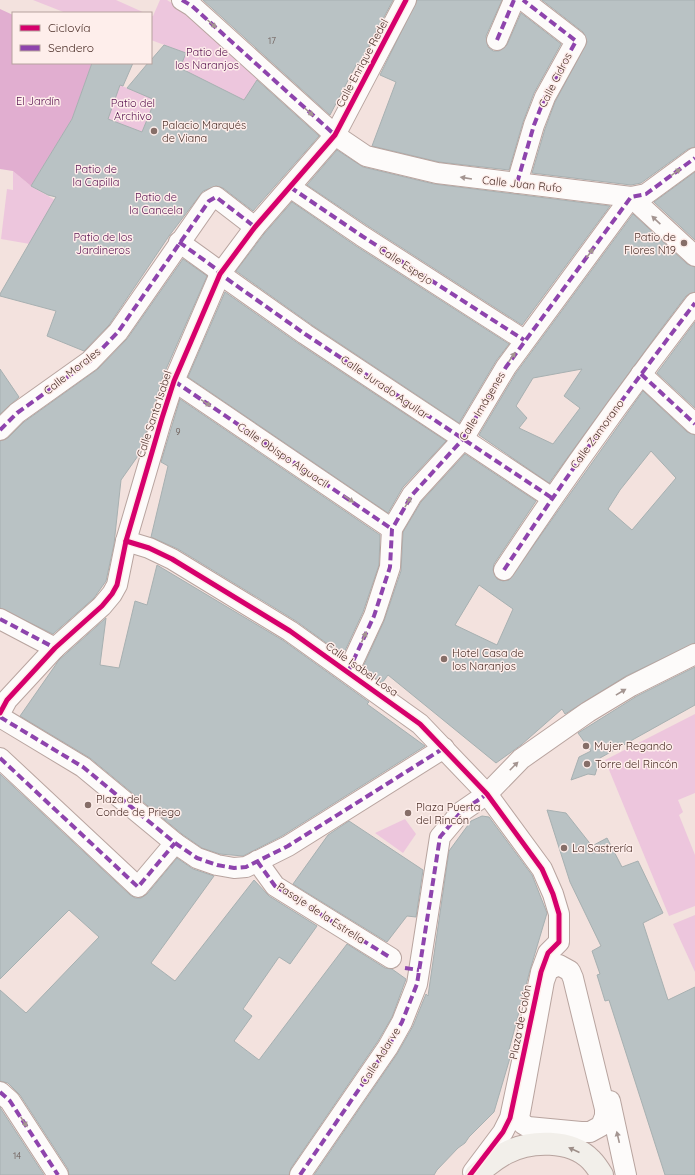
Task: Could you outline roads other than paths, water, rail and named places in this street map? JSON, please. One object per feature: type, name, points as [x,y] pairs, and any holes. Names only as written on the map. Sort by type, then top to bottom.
[{"type":"main road","points":[[476,1175],[507,1152],[539,1144],[558,1145],[575,1149],[591,1160],[602,1175]]},
{"type":"street","name":"Calle Juan Rufo","points":[[182,0],[192,6],[335,135],[366,156],[452,176],[482,180],[517,182],[631,198]]},
{"type":"street","name":"Calle Enrique Redel","points":[[335,135],[406,0]]},
{"type":"street","points":[[497,40],[514,0]]},
{"type":"street","name":"Calle Cidros","points":[[517,182],[534,125],[545,97],[576,41],[523,0]]},
{"type":"street","name":"Calle Santa Isabel","points":[[2,710],[55,648],[102,606],[112,594],[117,585],[126,541],[174,381],[217,271],[251,223],[290,187],[335,135]]},
{"type":"street","points":[[631,198],[646,194],[695,158]]},
{"type":"street","name":"Calle Espejo","points":[[290,187],[362,236],[524,340]]},
{"type":"street","points":[[178,244],[168,247],[203,197],[216,193],[249,216],[251,223]]},
{"type":"street","points":[[631,198],[695,256]]},
{"type":"street","name":"Calle Imágenes","points":[[348,672],[374,616],[390,567],[392,528],[412,495],[463,439],[524,340],[631,198]]},
{"type":"street","name":"Calle Jurado Aguilar","points":[[178,244],[305,334],[552,498]]},
{"type":"street","name":"Calle Morales","points":[[0,430],[17,413],[90,361],[118,332],[178,244]]},
{"type":"street","name":"Calle Zamorano","points":[[504,570],[552,498],[641,374],[695,303]]},
{"type":"street","points":[[641,374],[695,424]]},
{"type":"street","name":"Calle Obispo Alguacil","points":[[174,381],[392,528]]},
{"type":"street","name":"Calle Isabel Losa","points":[[126,541],[149,548],[172,559],[290,631],[420,724],[486,794],[542,869],[553,894],[559,914],[559,942]]},
{"type":"street","points":[[0,619],[55,648]]},
{"type":"street","points":[[486,794],[521,759],[588,712],[631,686],[695,654]]},
{"type":"street","points":[[2,710],[83,767],[175,843],[197,858],[217,865],[234,868],[246,867],[288,846],[444,748]]},
{"type":"street","points":[[0,758],[138,887],[175,843]]},
{"type":"street","name":"Calle Adarve","points":[[300,1175],[388,1047],[402,1022],[417,984],[405,965],[434,875],[440,837],[461,812],[486,794]]},
{"type":"street","name":"Pasaje de la Estrella","points":[[257,861],[275,886],[405,965]]},
{"type":"street","points":[[559,942],[569,950],[576,967],[626,1175]]},
{"type":"street","name":"Plaza de Colón","points":[[470,1175],[502,1132],[510,1118],[541,972],[548,953],[559,942]]},
{"type":"street","name":"Plaza de Colón","points":[[559,965],[565,967],[570,971],[575,986],[605,1109],[605,1116],[601,1126],[590,1132],[528,1127],[523,1124],[519,1118],[544,981],[550,968],[559,965]]},
{"type":"street","points":[[0,1092],[10,1101],[58,1175]]},
{"type":"place","name":"Palacio Marqués de Viana","points":[[154,131]]},
{"type":"place","name":"Patio de Flores N19","points":[[684,243]]},
{"type":"place","name":"Hotel Casa de los Naranjos","points":[[444,659]]},
{"type":"place","name":"Mujer Regando","points":[[586,746]]},
{"type":"place","name":"Torre del Rincón","points":[[587,764]]},
{"type":"place","name":"Plaza del Conde de Priego","points":[[88,805]]},
{"type":"place","name":"Plaza Puerta del Rincón","points":[[408,813]]},
{"type":"place","name":"La Sastrería","points":[[564,848]]},
{"type":"park label","name":"Patio de los Naranjos","points":[[207,58]]},
{"type":"park label","name":"El Jardín","points":[[38,101]]},
{"type":"park label","name":"Patio del Archivo","points":[[133,109]]},
{"type":"park label","name":"Patio de la Capilla","points":[[96,175]]},
{"type":"park label","name":"Patio de la Cancela","points":[[156,203]]},
{"type":"park label","name":"Patio de los Jardineros","points":[[103,243]]}]
